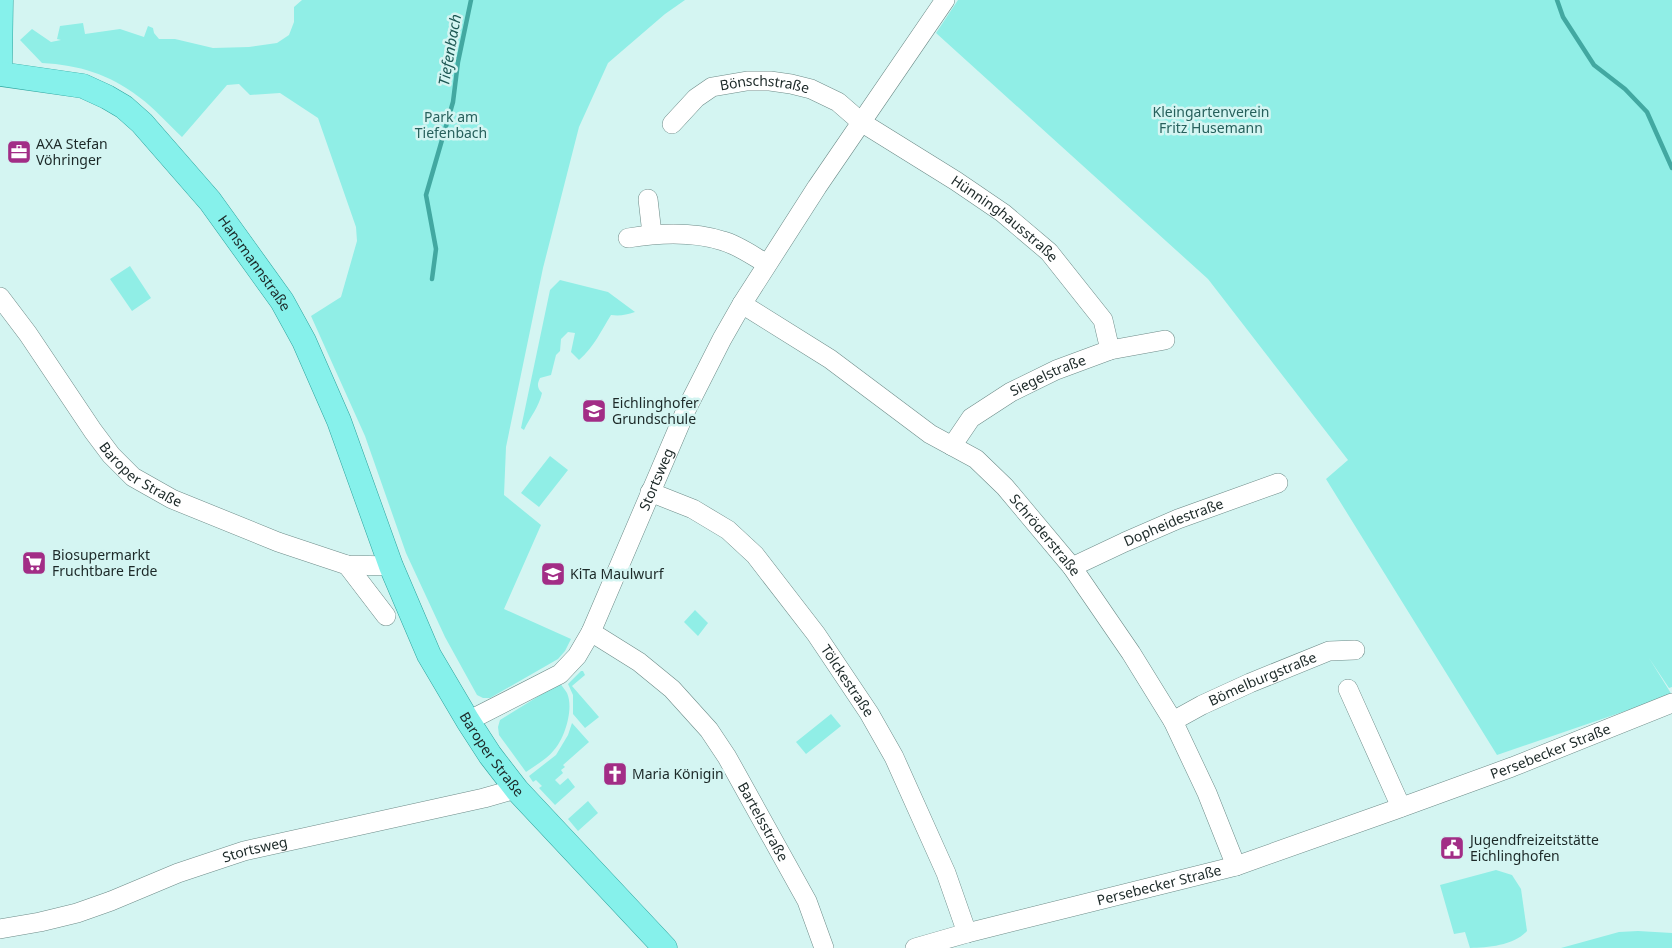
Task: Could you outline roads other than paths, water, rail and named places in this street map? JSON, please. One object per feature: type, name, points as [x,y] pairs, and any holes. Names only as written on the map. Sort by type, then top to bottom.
[{"type":"main road","points":[[0,66],[1,0]]},
{"type":"main road","name":"Hansmannstraße","points":[[0,74],[83,86],[124,107],[142,123],[210,200],[282,301],[304,341],[339,421],[391,566]]},
{"type":"main road","name":"Baroper Straße","points":[[391,566],[429,656],[490,755],[516,789],[665,948]]},
{"type":"street","name":"Stortsweg","points":[[468,721],[560,674],[577,656],[591,632],[694,391],[742,304],[861,122],[944,0]]},
{"type":"street","name":"Bönschstraße","points":[[672,124],[696,98],[712,87],[747,81],[770,81],[791,84],[810,90],[838,102],[861,122]]},
{"type":"street","name":"Hünninghausstraße","points":[[861,122],[956,181],[1003,213],[1049,252],[1103,320],[1110,350]]},
{"type":"street","points":[[648,199],[652,234]]},
{"type":"street","points":[[628,238],[652,234],[693,234],[724,241],[767,264]]},
{"type":"street","name":"Baroper Straße","points":[[0,297],[28,334],[93,431],[111,455],[132,477],[172,499],[278,542],[347,565],[391,566]]},
{"type":"street","name":"Schröderstraße","points":[[742,304],[830,359],[930,434],[976,459],[1005,487],[1072,567],[1131,653],[1173,721],[1207,793],[1236,866]]},
{"type":"street","name":"Siegelstraße","points":[[952,446],[971,418],[1011,392],[1056,370],[1110,350],[1165,340]]},
{"type":"street","name":"Dopheidestraße","points":[[1072,567],[1178,519],[1278,483]]},
{"type":"street","name":"Tölckestraße","points":[[650,492],[693,509],[728,530],[755,555],[816,634],[869,713],[894,757],[946,874],[967,933]]},
{"type":"street","points":[[347,565],[386,616]]},
{"type":"street","name":"Bartelsstraße","points":[[591,632],[639,662],[672,690],[709,730],[727,757],[807,902],[824,948]]},
{"type":"street","name":"Bömelburgstraße","points":[[1173,721],[1202,705],[1242,687],[1329,651],[1355,650]]},
{"type":"street","points":[[1348,689],[1401,808]]},
{"type":"street","name":"Persebecker Straße","points":[[914,948],[1236,866],[1512,767],[1672,703]]},
{"type":"street","name":"Stortsweg","points":[[0,929],[77,913],[178,873],[244,851],[484,798],[516,789]]},
{"type":"waterway","name":"Tiefenbach","points":[[432,279],[436,249],[426,195],[453,102],[458,62],[471,0]]},
{"type":"waterway","points":[[1557,0],[1563,17],[1594,65],[1625,89],[1647,112],[1672,168]]},
{"type":"place","name":"AXA Stefan Vöhringer","points":[[19,152]]},
{"type":"place","name":"Eichlinghofer Grundschule","points":[[594,411]]},
{"type":"place","name":"Biosupermarkt Fruchtbare Erde","points":[[34,563]]},
{"type":"place","name":"KiTa Maulwurf","points":[[553,574]]},
{"type":"place","name":"Maria Königin","points":[[615,774]]},
{"type":"place","name":"Jugendfreizeitstätte Eichlinghofen","points":[[1452,848]]},
{"type":"park label","name":"Kleingartenverein Fritz Husemann","points":[[1211,120]]},
{"type":"park label","name":"Park am Tiefenbach","points":[[451,126]]}]
